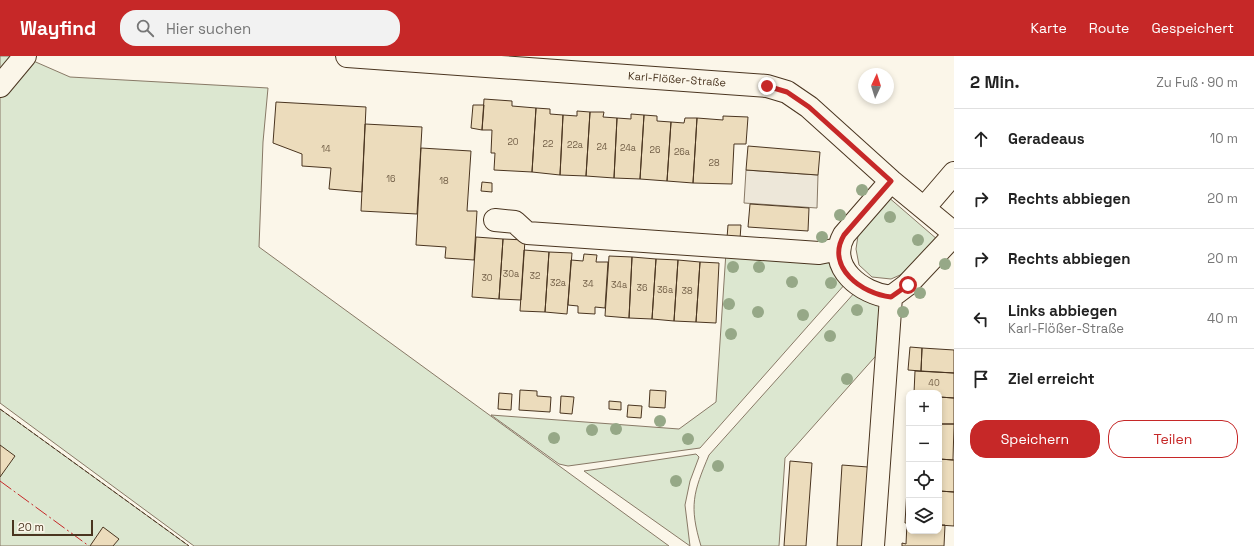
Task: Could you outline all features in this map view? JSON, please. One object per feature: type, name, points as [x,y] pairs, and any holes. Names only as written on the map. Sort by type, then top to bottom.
[{"type":"street","points":[[0,86],[25,56]]},
{"type":"street","name":"Karl-Flößer-Straße","points":[[348,56],[778,88],[809,107],[891,181],[954,234]]},
{"type":"street","points":[[924,208],[954,174]]},
{"type":"street","points":[[891,181],[844,235],[840,242],[840,258],[847,275],[862,288],[880,296],[891,297],[908,285],[954,234]]},
{"type":"street","points":[[495,220],[515,222],[528,233],[819,253],[839,249]]},
{"type":"street","points":[[873,546],[891,297]]},
{"type":"green space","points":[[0,56],[22,56],[70,77],[268,88],[263,142],[259,247],[669,546],[194,546],[0,403]]},
{"type":"green space","points":[[887,196],[938,240],[907,272],[891,279],[872,277],[859,265],[856,249],[859,229]]},
{"type":"green space","points":[[726,252],[832,259],[846,283],[700,448],[568,466],[559,464],[491,415],[679,429],[716,402]]},
{"type":"green space","points":[[856,291],[885,302],[882,349],[785,458],[779,546],[701,546],[695,520],[694,500],[699,480],[709,455]]},
{"type":"green space","points":[[0,409],[189,546],[0,546]]},
{"type":"green space","points":[[696,454],[699,457],[690,481],[685,505],[690,546],[584,471]]},
{"type":"shaded area","points":[[746,170],[818,175],[817,208],[744,203]]},
{"type":"building","points":[[484,99],[512,101],[512,106],[536,108],[532,172],[494,170],[495,153],[491,153],[492,130],[482,130]]},
{"type":"building","points":[[276,102],[366,107],[362,192],[329,189],[331,168],[302,166],[302,154],[273,143]]},
{"type":"building","points":[[473,105],[484,105],[482,130],[471,128]]},
{"type":"building","points":[[536,108],[550,109],[550,114],[563,115],[560,175],[532,172]]},
{"type":"building","points":[[577,111],[590,112],[586,176],[560,175],[563,115],[577,116]]},
{"type":"building","points":[[590,112],[604,112],[603,117],[617,118],[614,178],[586,176]]},
{"type":"building","points":[[631,114],[644,115],[640,179],[614,178],[617,118],[631,119]]},
{"type":"building","points":[[644,115],[657,116],[657,121],[671,122],[667,181],[640,179]]},
{"type":"building","points":[[723,116],[748,117],[746,144],[734,144],[732,184],[693,183],[697,118],[723,120]]},
{"type":"building","points":[[685,118],[697,118],[693,183],[667,181],[671,122],[684,123]]},
{"type":"building","points":[[365,124],[422,127],[417,214],[361,211]]},
{"type":"building","points":[[748,146],[820,152],[818,175],[746,170]]},
{"type":"building","points":[[421,148],[471,151],[467,211],[477,211],[474,260],[445,258],[446,247],[416,245]]},
{"type":"building","points":[[482,182],[492,183],[492,192],[481,191]]},
{"type":"building","points":[[750,204],[809,208],[808,231],[748,227]]},
{"type":"building","points":[[728,225],[741,225],[740,239],[727,238]]},
{"type":"building","points":[[476,237],[503,239],[499,299],[472,297]]},
{"type":"building","points":[[503,239],[525,240],[521,300],[499,299]]},
{"type":"building","points":[[524,250],[549,252],[545,312],[520,311]]},
{"type":"building","points":[[549,252],[572,253],[567,314],[545,312]]},
{"type":"building","points":[[584,254],[597,255],[596,262],[608,262],[605,308],[595,307],[595,314],[578,313],[578,306],[568,305],[571,260],[583,261]]},
{"type":"building","points":[[609,256],[632,257],[629,318],[605,316]]},
{"type":"building","points":[[632,257],[656,259],[652,319],[629,318]]},
{"type":"building","points":[[656,259],[678,260],[674,321],[652,319]]},
{"type":"building","points":[[678,260],[700,262],[696,322],[674,321]]},
{"type":"building","points":[[700,262],[719,263],[716,323],[696,322]]},
{"type":"building","points":[[910,347],[922,348],[921,371],[908,370]]},
{"type":"building","points":[[922,348],[954,350],[954,373],[921,371]]},
{"type":"building","points":[[915,371],[954,373],[954,398],[942,397],[942,390],[914,390]]},
{"type":"building","points":[[520,390],[537,391],[537,396],[551,397],[550,412],[519,410]]},
{"type":"building","points":[[650,390],[666,391],[665,408],[649,407]]},
{"type":"building","points":[[499,393],[512,394],[511,410],[498,409]]},
{"type":"building","points":[[561,396],[574,397],[572,414],[560,413]]},
{"type":"building","points":[[942,397],[954,398],[954,424],[942,424]]},
{"type":"building","points":[[609,401],[621,402],[621,410],[609,409]]},
{"type":"building","points":[[628,405],[642,406],[641,418],[627,417]]},
{"type":"building","points":[[942,424],[954,424],[953,460],[942,459]]},
{"type":"building","points":[[0,445],[15,456],[0,477]]},
{"type":"building","points":[[942,459],[954,460],[954,492],[942,491]]},
{"type":"building","points":[[790,461],[812,463],[806,546],[784,546]]},
{"type":"building","points":[[842,465],[868,467],[863,546],[837,546]]},
{"type":"building","points":[[942,491],[954,492],[954,526],[942,525]]},
{"type":"building","points":[[942,525],[945,525],[944,546],[902,546],[902,543],[906,544],[906,534],[942,534]]},
{"type":"building","points":[[103,527],[119,539],[113,546],[90,546]]},
{"type":"fence","points":[[0,409],[189,546]]},
{"type":"power","points":[[0,481],[89,546]]},
{"type":"route","points":[[767,86],[778,88],[787,92],[809,107],[891,181],[844,235],[840,242],[840,258],[847,275],[862,288],[880,296],[891,297],[908,285]]}]
